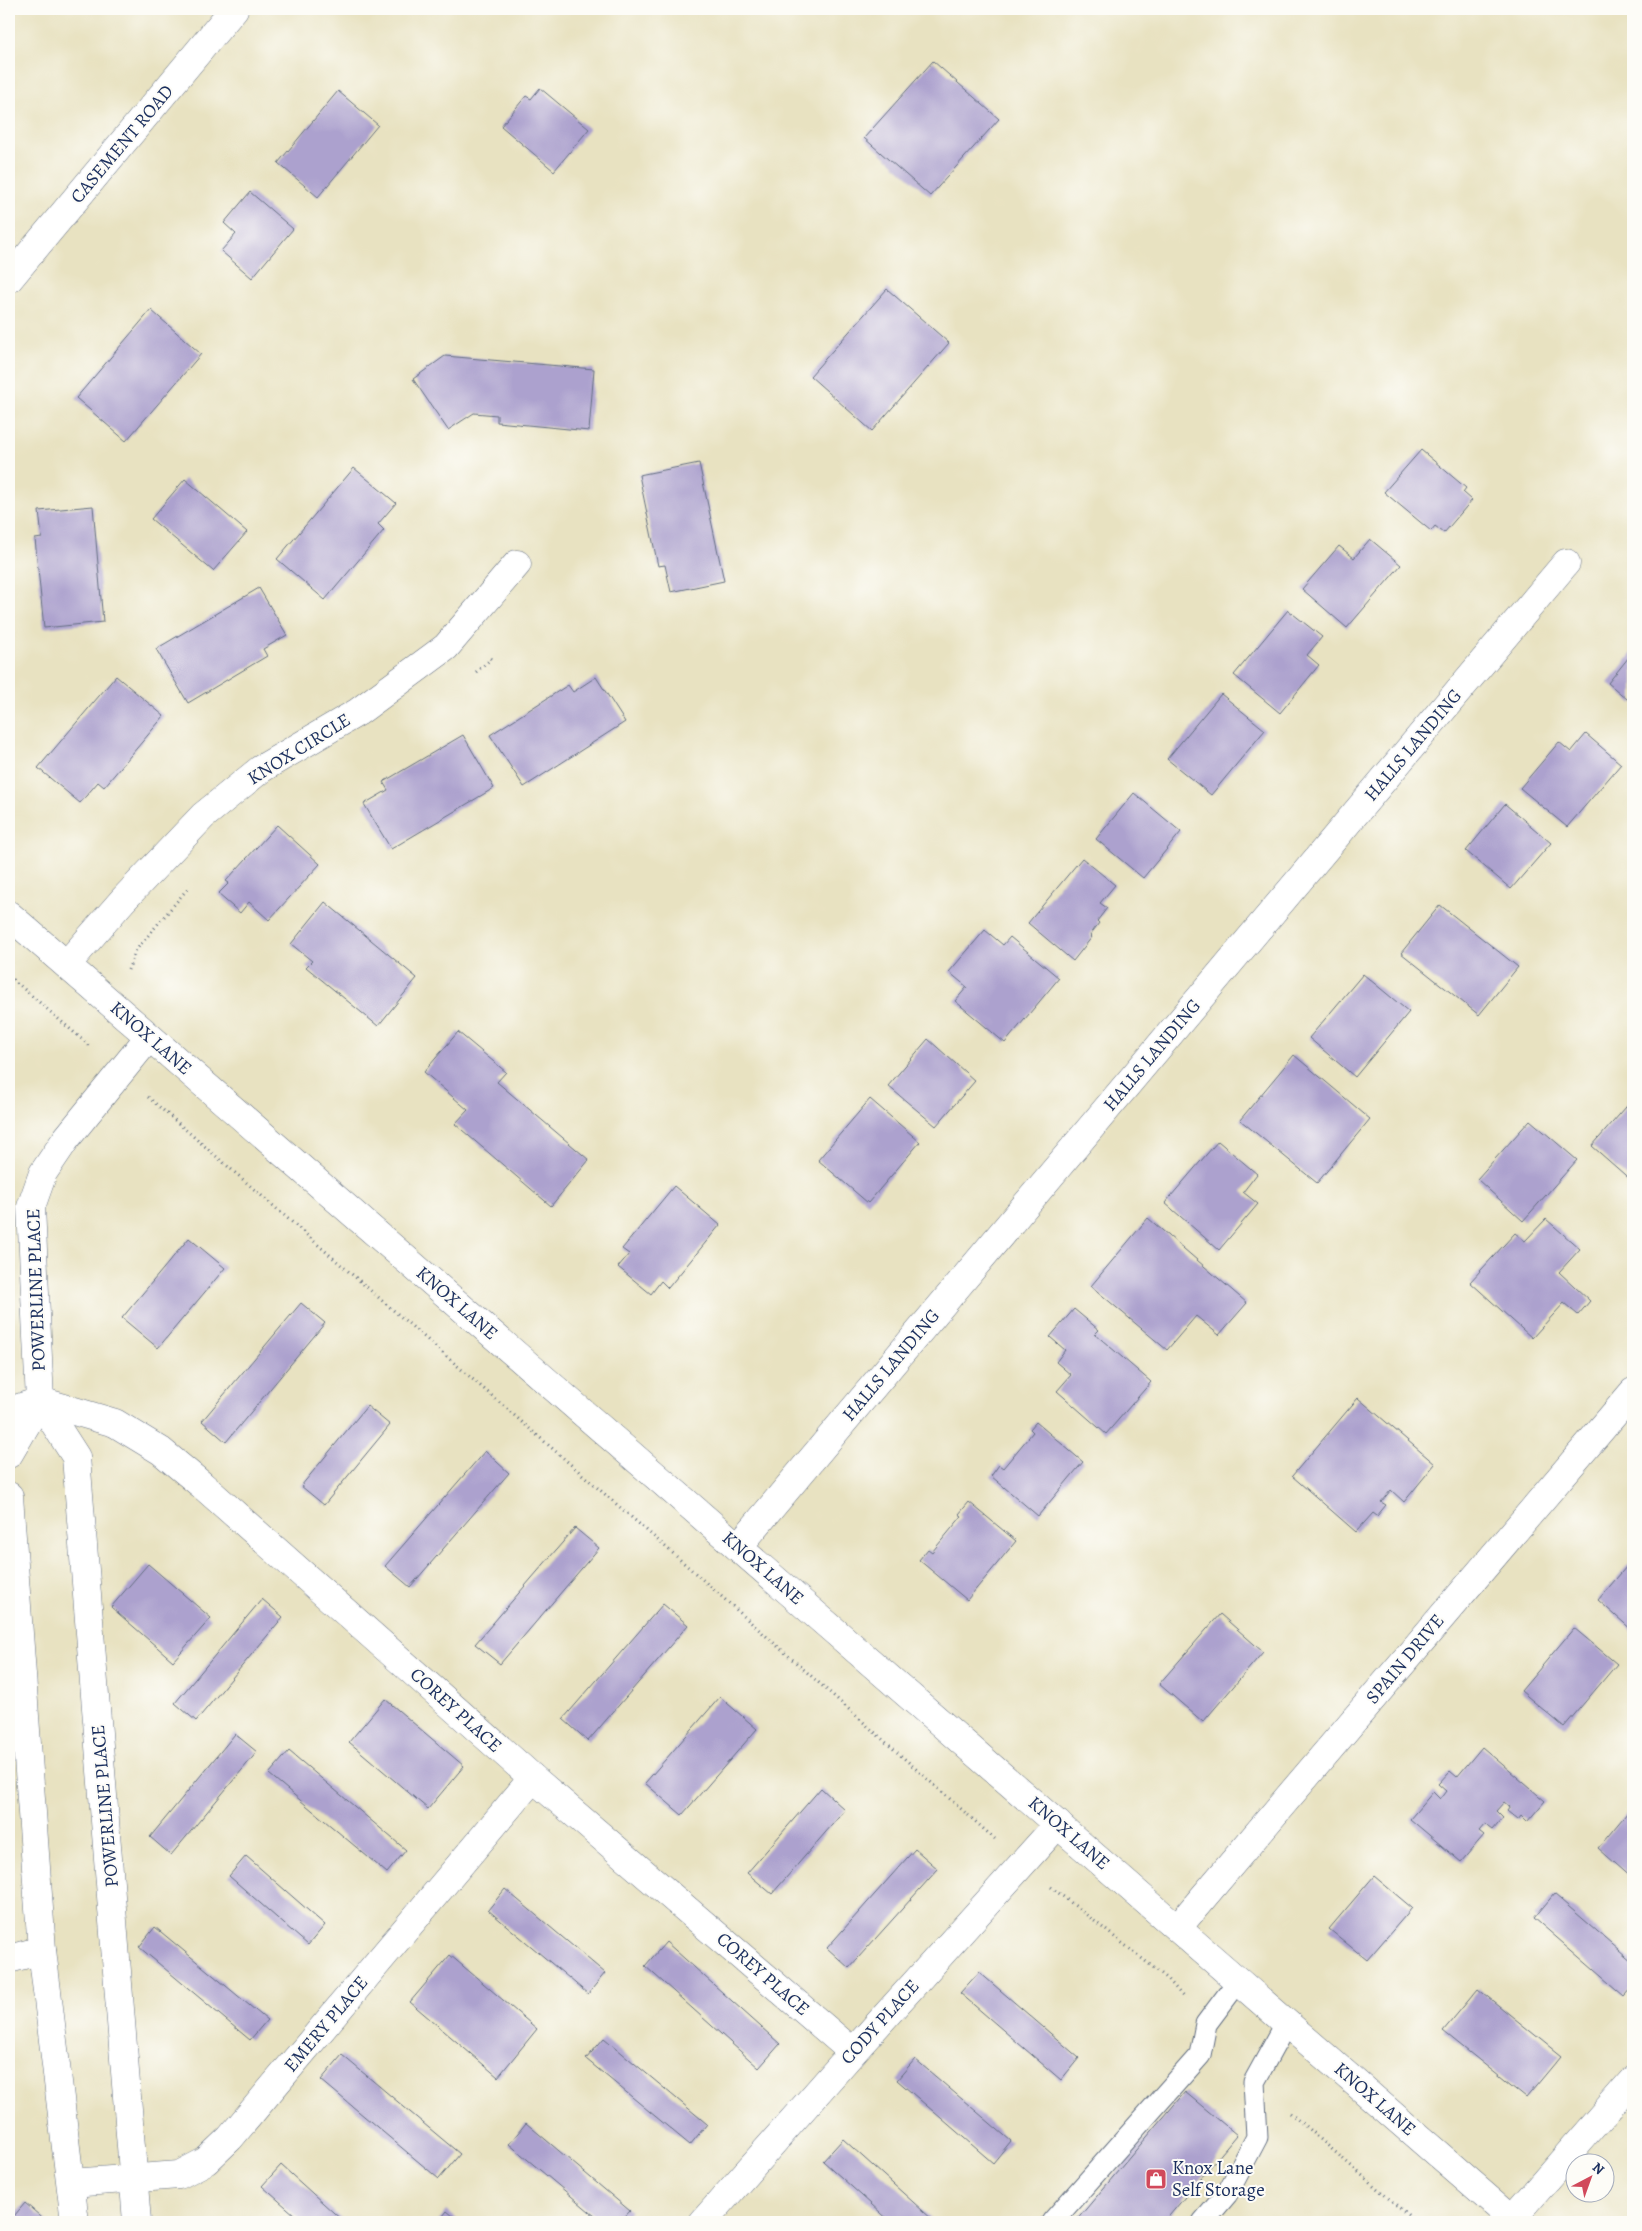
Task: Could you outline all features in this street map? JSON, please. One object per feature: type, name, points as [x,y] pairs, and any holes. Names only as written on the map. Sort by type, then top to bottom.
[{"type":"street","name":"CASEMENT ROAD","points":[[9,279],[234,9]]},
{"type":"street","name":"HALLS LANDING","points":[[738,1547],[1566,563]]},
{"type":"street","name":"KNOX CIRCLE","points":[[67,964],[123,900],[203,816],[261,769],[358,712],[446,647],[517,564]]},
{"type":"street","name":"KNOX LANE","points":[[9,916],[67,964],[105,999],[1288,2022],[1514,2221]]},
{"type":"street","name":"POWERLINE PLACE","points":[[137,2222],[135,2178],[76,1457],[40,1401],[31,1207],[43,1173],[66,1139],[149,1037]]},
{"type":"street","name":"SPAIN DRIVE","points":[[1178,1927],[1633,1392]]},
{"type":"street","points":[[9,1411],[40,1401]]},
{"type":"street","points":[[9,1454],[40,1401]]},
{"type":"street","name":"COREY PLACE","points":[[40,1401],[114,1423],[161,1451],[202,1485],[533,1778],[853,2052]]},
{"type":"street","points":[[9,1496],[42,1950],[75,2222]]},
{"type":"street","name":"EMERY PLACE","points":[[71,2183],[179,2175],[206,2161],[230,2138],[533,1778]]},
{"type":"street","name":"CODY PLACE","points":[[703,2222],[1058,1824]]},
{"type":"street","points":[[9,1959],[42,1950]]},
{"type":"street","points":[[1514,2221],[1633,2080]]},
{"type":"lane","points":[[1052,2222],[1200,2055],[1206,2024],[1239,1980]]},
{"type":"lane","points":[[1203,2222],[1227,2194],[1257,2137],[1254,2082],[1288,2022]]},
{"type":"path","points":[[463,627],[491,659],[469,678]]},
{"type":"path","points":[[105,999],[130,968],[136,950],[191,886]]},
{"type":"path","points":[[9,976],[668,1549],[1044,1882],[1168,1979],[1206,2024]]},
{"type":"path","points":[[1254,2082],[1416,2222]]},
{"type":"building","points":[[933,61],[999,119],[930,196],[864,138]]},
{"type":"building","points":[[540,88],[589,129],[554,171],[501,126],[526,96],[531,99]]},
{"type":"building","points":[[338,91],[378,125],[318,197],[278,163]]},
{"type":"building","points":[[250,192],[293,229],[252,278],[221,251],[236,234],[224,223]]},
{"type":"building","points":[[887,289],[949,343],[872,431],[810,376]]},
{"type":"building","points":[[151,310],[201,354],[126,441],[76,398]]},
{"type":"building","points":[[445,356],[594,369],[589,431],[497,422],[497,415],[474,413],[448,430],[413,379]]},
{"type":"building","points":[[1421,450],[1466,488],[1463,492],[1472,500],[1444,533],[1435,526],[1431,531],[1384,492]]},
{"type":"building","points":[[699,463],[724,581],[671,592],[665,565],[658,566],[639,475]]},
{"type":"building","points":[[354,468],[396,503],[378,524],[384,530],[325,600],[277,559]]},
{"type":"building","points":[[185,479],[247,532],[213,571],[151,519]]},
{"type":"building","points":[[93,506],[103,622],[44,628],[35,539],[42,538],[39,511]]},
{"type":"building","points":[[1370,539],[1401,565],[1347,628],[1302,589],[1339,546],[1354,558]]},
{"type":"building","points":[[259,588],[287,635],[263,649],[267,656],[188,703],[156,649]]},
{"type":"building","points":[[1288,610],[1322,637],[1307,655],[1319,665],[1280,713],[1234,675]]},
{"type":"building","points":[[1633,652],[1633,704],[1608,683]]},
{"type":"building","points":[[116,676],[164,716],[104,787],[98,782],[80,803],[38,768]]},
{"type":"building","points":[[596,677],[625,722],[524,787],[490,735],[568,685],[573,692]]},
{"type":"building","points":[[1221,694],[1265,730],[1211,795],[1167,759]]},
{"type":"building","points":[[1586,734],[1621,764],[1567,827],[1520,788],[1559,742],[1571,752]]},
{"type":"building","points":[[463,735],[494,788],[391,849],[364,804],[388,790],[383,782]]},
{"type":"building","points":[[1134,793],[1181,832],[1143,878],[1096,839]]},
{"type":"building","points":[[1505,804],[1551,843],[1511,889],[1466,851]]},
{"type":"building","points":[[277,825],[320,864],[269,920],[249,902],[240,913],[218,894],[229,883],[226,881]]},
{"type":"building","points":[[1082,858],[1115,885],[1100,903],[1107,908],[1097,921],[1099,923],[1090,935],[1092,937],[1073,961],[1028,923]]},
{"type":"building","points":[[325,902],[417,978],[378,1026],[306,967],[312,961],[291,944]]},
{"type":"building","points":[[1440,905],[1518,967],[1479,1015],[1401,953]]},
{"type":"building","points":[[985,930],[1003,945],[1010,937],[1059,978],[1005,1043],[955,1001],[967,987],[949,972]]},
{"type":"building","points":[[1363,974],[1409,1012],[1355,1077],[1309,1038]]},
{"type":"building","points":[[458,1032],[506,1072],[497,1082],[589,1160],[551,1206],[455,1124],[468,1110],[424,1072]]},
{"type":"building","points":[[928,1039],[975,1081],[936,1126],[888,1086]]},
{"type":"building","points":[[1294,1055],[1370,1119],[1317,1183],[1240,1120]]},
{"type":"building","points":[[870,1099],[920,1142],[868,1203],[818,1160]]},
{"type":"building","points":[[1633,1099],[1633,1182],[1592,1146]]},
{"type":"building","points":[[1530,1120],[1577,1160],[1523,1221],[1477,1179]]},
{"type":"building","points":[[1218,1141],[1257,1174],[1243,1192],[1258,1204],[1219,1250],[1165,1203]]},
{"type":"building","points":[[674,1186],[720,1225],[668,1288],[661,1281],[651,1294],[618,1267],[629,1254],[622,1249]]},
{"type":"building","points":[[1148,1218],[1247,1303],[1219,1335],[1196,1316],[1167,1350],[1091,1286]]},
{"type":"building","points":[[1546,1219],[1580,1249],[1559,1272],[1590,1301],[1578,1315],[1564,1303],[1532,1338],[1470,1282],[1515,1233],[1525,1241]]},
{"type":"building","points":[[189,1238],[225,1268],[158,1348],[122,1318]]},
{"type":"building","points":[[301,1303],[325,1323],[226,1442],[202,1421]]},
{"type":"building","points":[[1074,1309],[1099,1330],[1095,1334],[1151,1382],[1106,1434],[1057,1391],[1071,1375],[1056,1362],[1065,1350],[1050,1337]]},
{"type":"building","points":[[1358,1398],[1435,1464],[1404,1502],[1391,1490],[1381,1502],[1386,1505],[1377,1516],[1373,1513],[1356,1532],[1292,1476]]},
{"type":"building","points":[[367,1406],[390,1425],[324,1505],[301,1486]]},
{"type":"building","points":[[1036,1422],[1083,1462],[1038,1516],[991,1476],[999,1465],[1003,1468],[1033,1432],[1030,1429]]},
{"type":"building","points":[[485,1451],[509,1473],[410,1587],[385,1566]]},
{"type":"building","points":[[969,1502],[1016,1541],[967,1600],[919,1560],[928,1549],[932,1552],[962,1516],[959,1514]]},
{"type":"building","points":[[575,1528],[599,1548],[500,1664],[475,1644]]},
{"type":"building","points":[[1633,1559],[1633,1631],[1598,1600]]},
{"type":"building","points":[[148,1564],[211,1618],[173,1661],[111,1607]]},
{"type":"building","points":[[262,1599],[283,1617],[196,1721],[175,1703]]},
{"type":"building","points":[[663,1604],[688,1625],[588,1741],[563,1719]]},
{"type":"building","points":[[1220,1614],[1263,1652],[1203,1722],[1159,1684]]},
{"type":"building","points":[[1574,1628],[1617,1664],[1564,1727],[1521,1691]]},
{"type":"building","points":[[720,1697],[757,1729],[682,1815],[645,1783]]},
{"type":"building","points":[[385,1699],[464,1766],[428,1809],[349,1742]]},
{"type":"building","points":[[235,1734],[257,1752],[171,1855],[150,1837]]},
{"type":"building","points":[[1482,1747],[1545,1801],[1527,1822],[1521,1816],[1518,1820],[1507,1811],[1510,1807],[1504,1802],[1496,1811],[1503,1818],[1493,1830],[1485,1824],[1479,1831],[1484,1835],[1461,1862],[1410,1819],[1433,1792],[1440,1799],[1446,1791],[1438,1784],[1450,1771],[1457,1777]]},
{"type":"building","points":[[289,1751],[406,1850],[387,1873],[269,1774]]},
{"type":"building","points":[[821,1788],[845,1810],[772,1894],[747,1873]]},
{"type":"building","points":[[1633,1806],[1633,1879],[1598,1848]]},
{"type":"building","points":[[915,1849],[938,1869],[849,1968],[827,1948]]},
{"type":"building","points":[[246,1856],[325,1925],[308,1945],[229,1876]]},
{"type":"building","points":[[1374,1876],[1412,1908],[1367,1960],[1329,1929]]},
{"type":"building","points":[[505,1889],[605,1973],[588,1994],[488,1910]]},
{"type":"building","points":[[1554,1894],[1633,1962],[1633,1986],[1624,1996],[1534,1918]]},
{"type":"building","points":[[155,1927],[267,2020],[250,2040],[139,1947]]},
{"type":"building","points":[[666,1942],[780,2044],[759,2068],[645,1966]]},
{"type":"building","points":[[450,1955],[537,2029],[498,2077],[410,2002]]},
{"type":"building","points":[[979,1972],[1079,2058],[1061,2080],[960,1993]]},
{"type":"building","points":[[1478,1989],[1561,2056],[1526,2098],[1443,2031]]},
{"type":"building","points":[[604,2038],[707,2124],[690,2145],[586,2059]]},
{"type":"building","points":[[342,2055],[460,2154],[439,2179],[321,2080]]},
{"type":"building","points":[[915,2059],[1011,2141],[993,2163],[897,2080]]},
{"type":"building","name":"Knox Lane Self Storage","points":[[1185,2092],[1237,2135],[1164,2222],[1075,2222]]},
{"type":"building","points":[[526,2123],[630,2211],[620,2222],[602,2222],[509,2144]]},
{"type":"building","points":[[843,2139],[933,2220],[931,2222],[891,2222],[823,2161]]},
{"type":"building","points":[[281,2165],[344,2222],[303,2222],[262,2186]]},
{"type":"building","points":[[25,2203],[47,2222],[9,2222]]},
{"type":"building","points":[[447,2211],[460,2222],[438,2222]]},
{"type":"place","name":"Knox Lane Self Storage","points":[[1156,2179]]}]
